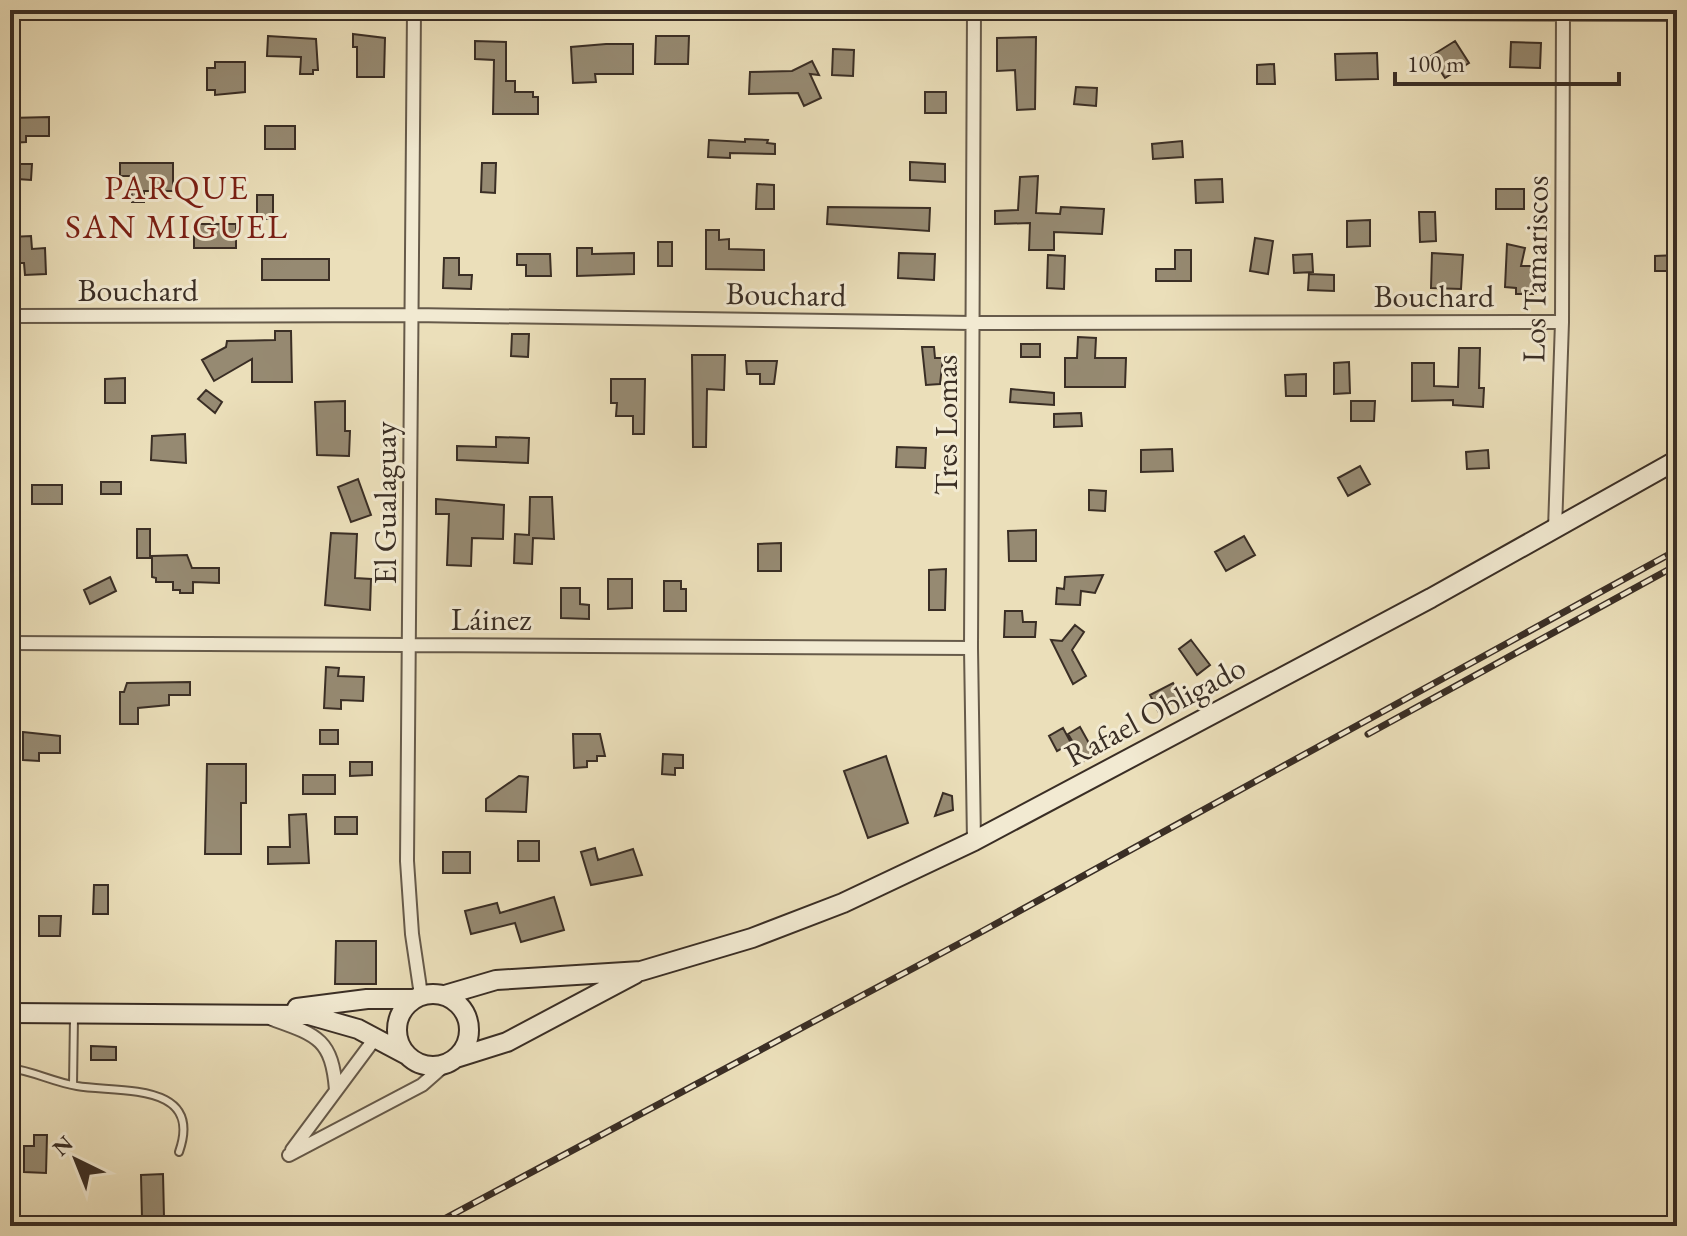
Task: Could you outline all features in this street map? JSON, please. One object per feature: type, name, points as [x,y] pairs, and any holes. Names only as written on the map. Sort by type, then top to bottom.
[{"type":"street","name":"El Gualaguay","points":[[414,10],[407,861],[417,997]]},
{"type":"street","points":[[655,10],[1563,11],[1677,14]]},
{"type":"street","name":"Los Tamariscos","points":[[1555,529],[1562,322],[1563,11]]},
{"type":"street","name":"Tres Lomas","points":[[974,12],[971,648],[974,841]]},
{"type":"street","name":"Bouchard","points":[[10,316],[412,315],[972,323],[1562,322]]},
{"type":"street","name":"Rafael Obligado","points":[[451,1061],[507,1042],[641,971],[797,921],[887,884],[974,841],[1555,529],[1677,460]]},
{"type":"street","name":"Láinez","points":[[10,643],[971,648]]},
{"type":"street","name":"Rafael Obligado","points":[[445,995],[496,980],[641,971]]},
{"type":"street","points":[[258,1013],[367,999],[445,995],[461,1006],[468,1021],[465,1046],[422,1085],[289,1155],[376,1037]]},
{"type":"street","points":[[407,1055],[399,1043],[397,1029],[400,1015],[417,997]]},
{"type":"street","points":[[10,1013],[309,1015],[376,1037],[427,1065],[451,1061]]},
{"type":"street","points":[[258,1013],[318,1035],[334,1063],[336,1090]]},
{"type":"lane","points":[[73,1085],[74,1013]]},
{"type":"lane","points":[[10,1068],[73,1085],[151,1091],[165,1098],[176,1110],[182,1126],[179,1152]]},
{"type":"building","points":[[353,34],[385,38],[384,77],[357,77],[357,47],[353,47]]},
{"type":"building","points":[[268,36],[316,39],[318,70],[313,70],[313,74],[300,74],[301,57],[267,56]]},
{"type":"building","points":[[656,36],[689,36],[688,64],[655,64]]},
{"type":"building","points":[[1036,37],[1035,109],[1017,110],[1015,70],[997,71],[997,38]]},
{"type":"building","points":[[475,41],[506,42],[506,81],[515,81],[515,92],[533,92],[533,97],[538,97],[538,114],[493,114],[494,60],[475,59]]},
{"type":"building","points":[[1455,41],[1469,63],[1445,78],[1431,56]]},
{"type":"building","points":[[1511,42],[1541,43],[1540,68],[1510,67]]},
{"type":"building","points":[[633,44],[633,74],[595,74],[596,82],[573,83],[571,47]]},
{"type":"building","points":[[833,49],[854,50],[853,76],[832,75]]},
{"type":"building","points":[[1377,53],[1378,79],[1336,80],[1335,54]]},
{"type":"building","points":[[812,61],[819,75],[810,74],[821,98],[804,106],[798,93],[749,94],[750,72],[792,71]]},
{"type":"building","points":[[215,62],[245,62],[245,92],[215,95],[215,90],[207,90],[207,68],[215,68]]},
{"type":"building","points":[[1274,64],[1275,84],[1257,84],[1257,65]]},
{"type":"building","points":[[1076,87],[1097,88],[1096,106],[1074,104]]},
{"type":"building","points":[[925,92],[946,92],[946,113],[925,113]]},
{"type":"building","points":[[49,117],[49,136],[26,136],[26,142],[10,143],[10,118]]},
{"type":"building","points":[[265,126],[295,126],[295,149],[265,149]]},
{"type":"building","points":[[745,139],[768,140],[767,143],[775,144],[775,154],[730,153],[730,158],[708,157],[709,140],[745,142]]},
{"type":"building","points":[[1182,141],[1183,157],[1153,159],[1152,144]]},
{"type":"building","points":[[910,162],[945,164],[945,182],[910,180]]},
{"type":"building","points":[[120,163],[173,163],[173,191],[144,191],[144,202],[132,202],[131,176],[120,176]]},
{"type":"building","points":[[482,163],[496,163],[495,193],[481,192]]},
{"type":"building","points":[[17,164],[32,164],[31,180],[17,179]]},
{"type":"building","points":[[1038,176],[1036,213],[1060,214],[1061,207],[1104,209],[1102,234],[1054,232],[1054,250],[1029,250],[1030,223],[995,224],[995,211],[1018,210],[1020,177]]},
{"type":"building","points":[[1222,179],[1223,202],[1196,203],[1195,180]]},
{"type":"building","points":[[757,184],[774,185],[774,209],[756,209]]},
{"type":"building","points":[[1496,189],[1524,189],[1524,209],[1496,209]]},
{"type":"building","points":[[257,195],[273,195],[273,219],[257,219]]},
{"type":"building","points":[[828,207],[930,208],[929,231],[827,224]]},
{"type":"building","points":[[1419,212],[1435,212],[1436,241],[1420,242]]},
{"type":"building","points":[[1370,220],[1370,246],[1347,247],[1347,221]]},
{"type":"building","points":[[194,224],[236,224],[236,248],[194,248]]},
{"type":"building","points":[[706,230],[719,230],[719,240],[729,239],[729,249],[764,250],[764,270],[706,269]]},
{"type":"building","points":[[31,236],[32,249],[45,248],[46,274],[25,275],[24,263],[10,263],[10,237]]},
{"type":"building","points":[[1255,238],[1273,241],[1268,274],[1250,271]]},
{"type":"building","points":[[658,242],[672,242],[672,266],[658,266]]},
{"type":"building","points":[[1507,244],[1525,248],[1521,266],[1534,266],[1533,294],[1516,294],[1516,288],[1505,287]]},
{"type":"building","points":[[577,248],[592,248],[592,254],[634,253],[634,274],[577,276]]},
{"type":"building","points":[[1175,250],[1191,250],[1191,281],[1156,281],[1156,269],[1175,269]]},
{"type":"building","points":[[899,253],[935,254],[934,280],[898,278]]},
{"type":"building","points":[[1432,253],[1463,255],[1461,289],[1431,288]]},
{"type":"building","points":[[517,254],[550,254],[551,276],[526,276],[526,265],[517,265]]},
{"type":"building","points":[[1312,254],[1313,272],[1294,273],[1293,255]]},
{"type":"building","points":[[1048,255],[1065,256],[1064,289],[1047,288]]},
{"type":"building","points":[[1677,255],[1677,271],[1655,271],[1655,256]]},
{"type":"building","points":[[444,258],[459,258],[459,275],[472,275],[471,289],[443,288]]},
{"type":"building","points":[[262,259],[329,259],[329,280],[262,280]]},
{"type":"building","points":[[1309,274],[1334,275],[1334,291],[1308,290]]},
{"type":"building","points":[[275,331],[291,331],[292,382],[252,382],[252,359],[214,381],[202,360],[226,347],[227,341],[275,340]]},
{"type":"building","points":[[512,334],[529,334],[528,357],[511,356]]},
{"type":"building","points":[[1078,337],[1096,338],[1095,358],[1126,358],[1125,387],[1065,387],[1065,358],[1077,358]]},
{"type":"building","points":[[1021,344],[1040,344],[1040,357],[1021,357]]},
{"type":"building","points":[[922,347],[934,347],[935,358],[943,358],[940,384],[926,385]]},
{"type":"building","points":[[1459,348],[1480,348],[1479,388],[1484,388],[1483,407],[1453,405],[1453,400],[1412,401],[1412,363],[1434,363],[1434,386],[1458,387]]},
{"type":"building","points":[[692,355],[725,355],[724,390],[707,389],[706,447],[693,447]]},
{"type":"building","points":[[746,361],[777,361],[774,384],[760,384],[760,374],[747,374]]},
{"type":"building","points":[[1349,362],[1350,393],[1334,394],[1334,363]]},
{"type":"building","points":[[1306,374],[1306,396],[1286,396],[1285,375]]},
{"type":"building","points":[[125,378],[125,403],[105,403],[105,379]]},
{"type":"building","points":[[611,379],[645,379],[644,434],[633,434],[633,416],[616,416],[617,403],[611,403]]},
{"type":"building","points":[[1011,389],[1054,393],[1054,405],[1010,402]]},
{"type":"building","points":[[206,390],[222,402],[215,413],[198,399]]},
{"type":"building","points":[[345,401],[345,431],[350,431],[349,456],[317,455],[315,402]]},
{"type":"building","points":[[1351,401],[1375,401],[1374,421],[1351,421]]},
{"type":"building","points":[[1081,413],[1082,426],[1054,427],[1054,414]]},
{"type":"building","points":[[185,434],[186,463],[151,460],[152,436]]},
{"type":"building","points":[[496,437],[529,438],[528,463],[457,460],[457,446],[496,447]]},
{"type":"building","points":[[897,447],[926,448],[925,468],[896,467]]},
{"type":"building","points":[[1172,449],[1173,471],[1141,472],[1141,450]]},
{"type":"building","points":[[1488,450],[1489,468],[1467,469],[1466,452]]},
{"type":"building","points":[[1360,466],[1370,484],[1348,496],[1338,478]]},
{"type":"building","points":[[358,479],[371,515],[351,522],[338,487]]},
{"type":"building","points":[[101,482],[121,482],[121,494],[101,494]]},
{"type":"building","points":[[32,485],[62,485],[62,504],[32,504]]},
{"type":"building","points":[[1089,490],[1106,491],[1105,511],[1089,510]]},
{"type":"building","points":[[530,497],[552,497],[554,539],[533,538],[532,564],[514,563],[515,534],[529,535]]},
{"type":"building","points":[[436,499],[504,505],[503,539],[472,538],[471,566],[447,565],[449,514],[436,514]]},
{"type":"building","points":[[137,529],[150,529],[150,558],[137,558]]},
{"type":"building","points":[[1036,530],[1036,561],[1009,561],[1008,531]]},
{"type":"building","points":[[331,533],[357,534],[355,578],[371,579],[370,610],[325,605]]},
{"type":"building","points":[[1244,536],[1255,555],[1226,571],[1215,552]]},
{"type":"building","points":[[781,543],[781,571],[758,571],[758,544]]},
{"type":"building","points":[[187,555],[192,568],[219,568],[219,583],[193,582],[193,593],[180,593],[180,590],[173,590],[173,582],[156,582],[156,578],[152,577],[152,556]]},
{"type":"building","points":[[946,569],[945,610],[929,610],[929,570]]},
{"type":"building","points":[[1103,575],[1095,593],[1081,591],[1080,605],[1056,604],[1057,588],[1064,589],[1065,577]]},
{"type":"building","points":[[110,577],[116,591],[90,604],[84,590]]},
{"type":"building","points":[[608,579],[632,579],[632,608],[608,609]]},
{"type":"building","points":[[664,581],[681,581],[681,589],[686,589],[686,611],[664,611]]},
{"type":"building","points":[[561,588],[580,588],[580,604],[589,605],[589,619],[561,618]]},
{"type":"building","points":[[1005,611],[1022,611],[1023,622],[1036,622],[1035,637],[1004,637]]},
{"type":"building","points":[[1075,625],[1084,632],[1072,650],[1086,676],[1073,684],[1051,640],[1062,641]]},
{"type":"building","points":[[1191,640],[1210,665],[1197,675],[1179,649]]},
{"type":"building","points":[[326,667],[339,668],[338,676],[364,677],[363,701],[341,700],[341,709],[324,708]]},
{"type":"building","points":[[190,682],[190,695],[169,695],[169,705],[138,708],[138,724],[120,724],[120,692],[124,692],[127,683]]},
{"type":"building","points":[[1173,683],[1181,698],[1158,711],[1150,695]]},
{"type":"building","points":[[1080,727],[1095,754],[1084,761],[1068,734]]},
{"type":"building","points":[[1063,728],[1071,743],[1057,751],[1049,736]]},
{"type":"building","points":[[320,730],[338,730],[338,744],[320,744]]},
{"type":"building","points":[[23,732],[60,736],[60,753],[39,753],[39,761],[23,760]]},
{"type":"building","points":[[573,734],[600,734],[605,756],[597,756],[597,761],[587,761],[587,767],[574,768]]},
{"type":"building","points":[[663,754],[683,755],[683,768],[675,768],[675,775],[662,774]]},
{"type":"building","points":[[886,756],[908,823],[868,838],[844,771]]},
{"type":"building","points":[[350,762],[372,762],[372,775],[350,776]]},
{"type":"building","points":[[207,764],[246,764],[246,803],[241,803],[241,854],[205,854]]},
{"type":"building","points":[[303,775],[335,775],[335,794],[303,794]]},
{"type":"building","points":[[519,776],[528,777],[526,812],[486,811],[486,799]]},
{"type":"building","points":[[943,793],[952,796],[953,810],[935,816]]},
{"type":"building","points":[[306,814],[309,863],[268,864],[268,847],[290,847],[289,815]]},
{"type":"building","points":[[335,817],[357,817],[357,834],[335,834]]},
{"type":"building","points":[[518,841],[539,841],[539,861],[518,861]]},
{"type":"building","points":[[595,848],[598,860],[633,849],[642,875],[591,885],[581,852]]},
{"type":"building","points":[[443,852],[470,852],[470,873],[443,873]]},
{"type":"building","points":[[94,885],[108,885],[108,914],[93,914]]},
{"type":"building","points":[[554,897],[564,930],[521,942],[515,923],[471,934],[465,911],[497,903],[500,913]]},
{"type":"building","points":[[39,916],[61,916],[60,936],[39,936]]},
{"type":"building","points":[[336,941],[376,941],[376,984],[335,984]]},
{"type":"building","points":[[91,1046],[116,1047],[116,1060],[91,1060]]},
{"type":"building","points":[[34,1135],[47,1135],[46,1173],[24,1172],[24,1146],[34,1146]]},
{"type":"building","points":[[163,1174],[164,1217],[142,1218],[141,1175]]},
{"type":"railway","points":[[431,1226],[981,932],[1677,550]]},
{"type":"railway","points":[[1368,734],[1677,565]]},
{"type":"district","name":"PARQUE SAN MIGUEL","points":[[177,206]]}]
